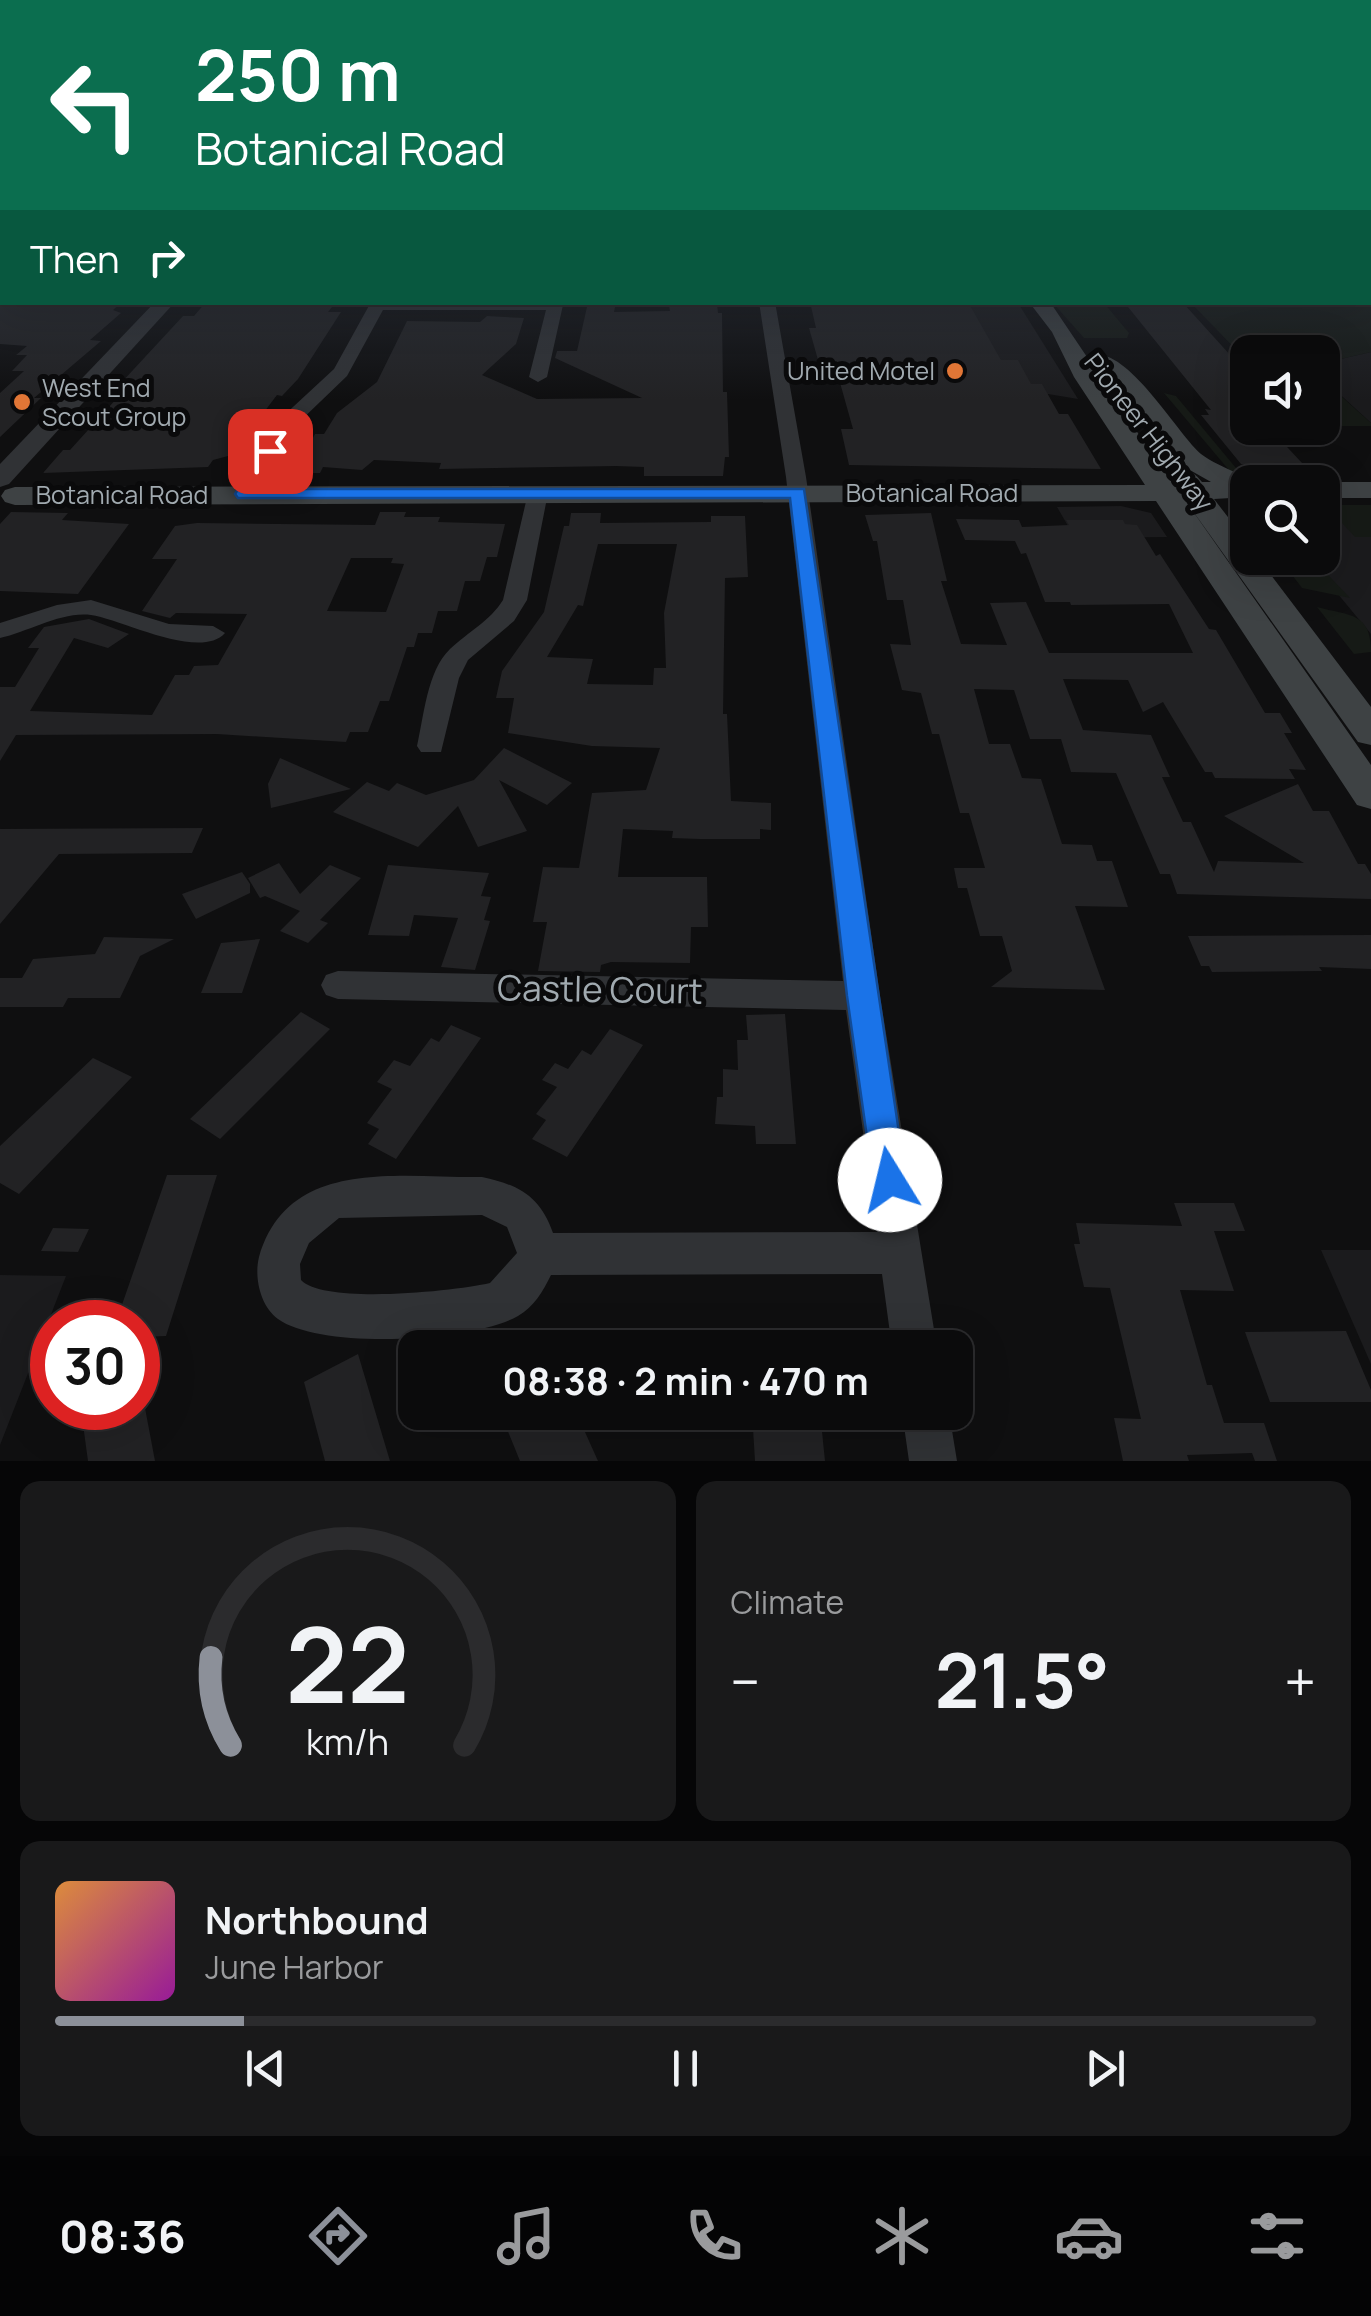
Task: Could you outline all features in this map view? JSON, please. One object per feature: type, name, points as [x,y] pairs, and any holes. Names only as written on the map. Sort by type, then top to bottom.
[{"type":"main road","name":"Pioneer Highway","points":[[1041,305],[1062,331],[1086,377],[1180,491],[1230,515]]},
{"type":"main road","name":"Pioneer Highway","points":[[1062,331],[1097,360],[1124,390],[1180,491],[1371,795]]},
{"type":"main road","points":[[1097,360],[1133,387],[1191,459],[1230,481]]},
{"type":"main road","name":"Botanical Road","points":[[4,490],[244,494],[798,493],[1180,491],[1230,487]]},
{"type":"main road","points":[[1340,490],[1371,490]]},
{"type":"main road","name":"Pioneer Highway","points":[[1272,575],[1371,733]]},
{"type":"street","points":[[4,490],[163,305]]},
{"type":"street","points":[[244,494],[287,423],[341,372],[377,305]]},
{"type":"street","points":[[538,378],[555,305]]},
{"type":"street","points":[[767,305],[798,493],[862,996],[912,1330]]},
{"type":"street","points":[[431,746],[446,678],[457,656],[504,616],[514,600],[538,493]]},
{"type":"street","points":[[0,631],[66,610],[91,607],[167,631],[213,633]]},
{"type":"street","name":"Castle Court","points":[[338,984],[862,996]]},
{"type":"street","points":[[482,1196],[510,1202],[523,1210],[530,1222],[538,1254],[530,1275],[518,1289],[481,1310],[462,1313],[322,1313],[296,1306],[280,1288],[277,1265],[300,1222],[320,1206],[342,1198],[482,1196]]},
{"type":"street","points":[[538,1254],[901,1254]]},
{"type":"street","points":[[928,1430],[933,1461]]},
{"type":"shaded area","points":[[909,305],[1019,305],[1078,399],[1048,394],[950,394]]},
{"type":"shaded area","points":[[1055,305],[1106,305],[1129,333],[1127,338],[1084,338]]},
{"type":"shaded area","points":[[1193,305],[1371,305],[1371,352],[1340,359],[1340,335],[1230,335],[1230,343]]},
{"type":"shaded area","points":[[1371,352],[1371,423],[1340,395],[1340,359]]},
{"type":"shaded area","points":[[1164,393],[1176,396],[1234,465],[1230,465],[1230,475]]},
{"type":"shaded area","points":[[1340,395],[1371,423],[1340,426]]},
{"type":"shaded area","points":[[1340,505],[1371,505],[1371,537],[1355,537],[1340,521]]},
{"type":"shaded area","points":[[1121,506],[1151,513],[1167,537],[1075,538],[1057,507]]},
{"type":"shaded area","points":[[1340,506],[1371,506],[1371,634],[1322,575],[1340,575]]},
{"type":"shaded area","points":[[1292,575],[1328,575],[1350,598],[1302,588]]},
{"type":"shaded area","points":[[1317,607],[1363,623],[1371,652],[1354,654]]},
{"type":"shaded area","points":[[1321,1250],[1371,1250],[1371,1364]]},
{"type":"shaded area","points":[[0,1275],[66,1276],[57,1300],[30,1300],[30,1368],[0,1445]]},
{"type":"building","points":[[0,305],[119,305],[113,310],[121,313],[90,340],[101,341],[34,398],[41,398],[0,437],[0,393],[24,371],[12,371],[27,355],[16,355],[27,346],[0,344]]},
{"type":"building","points":[[203,305],[334,305],[328,312],[341,312],[298,379],[254,420],[228,456],[213,460],[208,467],[43,473],[63,450],[70,450],[118,397],[108,397],[183,316],[194,316]]},
{"type":"building","points":[[615,305],[614,312],[670,311],[672,305],[717,305],[718,313],[722,313],[723,392],[727,392],[729,457],[725,457],[723,476],[644,476],[644,467],[616,466],[439,469],[441,463],[374,460],[362,470],[323,467],[320,473],[294,473],[315,434],[324,434],[337,413],[377,382],[407,321],[524,318],[516,344],[482,375],[537,399],[642,398],[555,358],[557,351],[577,351],[587,307]]},
{"type":"building","points":[[811,305],[970,305],[1001,360],[1018,360],[1031,384],[1042,384],[1059,414],[1068,414],[1101,469],[849,465],[841,429],[853,429],[837,372],[832,367],[820,367],[809,328],[816,328]]},
{"type":"building","points":[[1126,305],[1185,305],[1230,355],[1230,445],[1285,445],[1303,464],[1241,464],[1201,415],[1209,415],[1205,409],[1211,410]]},
{"type":"building","points":[[11,512],[68,513],[62,520],[129,524],[78,594],[0,591],[0,524]]},
{"type":"building","points":[[380,512],[440,517],[438,522],[505,524],[497,557],[487,557],[480,581],[465,581],[457,611],[438,611],[432,633],[418,633],[414,647],[407,647],[389,701],[380,701],[368,732],[350,732],[346,742],[217,734],[16,735],[0,761],[0,687],[15,687],[39,648],[28,648],[44,627],[89,619],[129,634],[108,648],[74,638],[30,711],[152,715],[175,675],[189,675],[194,666],[218,665],[247,614],[176,613],[170,618],[142,611],[177,559],[152,559],[175,526],[375,525]],"holes":[[[351,558],[393,558],[391,563],[404,564],[386,612],[327,611]]]},
{"type":"building","points":[[571,513],[601,513],[600,523],[711,522],[711,516],[745,516],[748,577],[725,578],[723,714],[727,714],[731,801],[771,803],[771,830],[760,829],[760,839],[700,839],[672,838],[673,831],[623,829],[618,877],[707,877],[708,927],[691,927],[690,963],[611,962],[601,965],[600,972],[538,971],[547,922],[533,922],[543,867],[579,868],[592,793],[646,790],[660,748],[592,746],[508,733],[514,698],[496,698],[502,671],[544,612],[564,526],[569,526]],"holes":[[[598,544],[677,544],[664,613],[666,668],[654,668],[653,685],[587,684],[593,659],[547,657],[578,605],[583,606]]]},
{"type":"building","points":[[931,513],[947,581],[941,581],[961,644],[1007,645],[990,603],[1026,602],[1049,653],[1193,653],[1169,604],[1045,602],[1026,553],[1021,554],[1015,541],[965,540],[956,519],[1019,520],[1022,527],[1069,525],[1066,520],[1123,520],[1125,524],[1137,525],[1209,629],[1216,630],[1265,713],[1280,713],[1292,733],[1284,733],[1306,770],[1289,769],[1295,779],[1215,778],[1212,772],[1205,772],[1163,702],[1143,712],[1128,680],[1063,679],[1083,730],[1151,735],[1170,777],[1162,777],[1183,822],[1191,822],[1214,872],[1218,861],[1304,863],[1224,816],[1298,784],[1313,811],[1329,811],[1358,864],[1365,864],[1371,874],[1371,899],[1177,894],[1170,874],[1160,874],[1116,773],[1071,772],[1061,739],[1030,739],[1014,690],[974,689],[989,744],[1010,744],[1022,778],[1041,779],[1062,844],[1092,845],[1097,861],[1112,861],[1128,907],[1075,906],[1105,990],[991,987],[1012,971],[1002,936],[980,936],[967,888],[958,888],[954,868],[985,868],[969,813],[960,813],[939,734],[932,734],[921,693],[902,690],[890,644],[911,645],[903,600],[887,600],[877,541],[873,541],[865,515]]},
{"type":"building","points":[[504,748],[572,783],[547,805],[499,780],[527,831],[478,847],[458,806],[418,847],[333,812],[367,782],[389,791],[397,783],[426,795],[474,780]]},
{"type":"building","points":[[280,758],[351,789],[271,808],[268,784]]},
{"type":"building","points":[[203,828],[192,853],[59,854],[0,924],[0,829]]},
{"type":"building","points":[[279,863],[300,894],[330,865],[361,878],[320,920],[328,923],[308,943],[280,931],[300,911],[265,896],[260,898],[248,878]]},
{"type":"building","points":[[388,865],[489,873],[481,896],[491,897],[484,920],[490,921],[475,970],[441,967],[458,918],[414,915],[409,936],[368,935]]},
{"type":"building","points":[[242,872],[250,884],[250,893],[196,919],[182,894]]},
{"type":"building","points":[[1371,935],[1371,969],[1212,972],[1209,966],[1201,966],[1188,936]]},
{"type":"building","points":[[104,937],[174,939],[140,956],[120,998],[68,998],[63,1007],[0,1007],[0,978],[22,978],[33,959],[95,954]]},
{"type":"building","points":[[260,939],[242,993],[201,993],[221,943]]},
{"type":"building","points":[[301,1012],[330,1029],[220,1139],[190,1119]]},
{"type":"building","points":[[785,1014],[796,1144],[756,1144],[755,1126],[715,1124],[717,1097],[723,1097],[723,1069],[738,1070],[737,1040],[748,1040],[746,1015]]},
{"type":"building","points":[[451,1025],[481,1038],[396,1159],[368,1144],[379,1129],[367,1123],[392,1089],[377,1082],[394,1060],[410,1066],[431,1038],[439,1042]]},
{"type":"building","points":[[610,1029],[643,1045],[567,1157],[532,1139],[546,1120],[536,1114],[557,1087],[542,1080],[555,1063],[568,1069],[582,1050],[591,1055]]},
{"type":"building","points":[[93,1058],[132,1077],[19,1194],[0,1183],[0,1146]]},
{"type":"building","points":[[167,1175],[217,1175],[166,1336],[160,1336],[160,1300],[124,1300]]},
{"type":"building","points":[[1174,1203],[1234,1203],[1245,1231],[1214,1231],[1234,1291],[1180,1290],[1207,1385],[1212,1385],[1224,1423],[1264,1423],[1277,1461],[1255,1461],[1252,1453],[1187,1455],[1189,1461],[1123,1461],[1114,1418],[1141,1419],[1110,1288],[1084,1287],[1074,1244],[1080,1244],[1076,1223],[1182,1226]]},
{"type":"building","points":[[53,1228],[89,1229],[78,1252],[41,1251]]},
{"type":"building","points":[[1346,1331],[1371,1390],[1371,1402],[1270,1402],[1245,1332]]},
{"type":"building","points":[[358,1354],[390,1461],[325,1461],[304,1382]]},
{"type":"building","points":[[84,1430],[149,1430],[155,1461],[88,1461]]},
{"type":"building","points":[[507,1430],[584,1430],[598,1461],[520,1461]]},
{"type":"building","points":[[753,1430],[822,1430],[825,1461],[755,1461]]},
{"type":"place","name":"United Motel","points":[[955,371]]},
{"type":"place","name":"West End Scout Group","points":[[22,402]]},
{"type":"route","points":[[270,451],[244,494],[798,493],[862,996],[890,1180]]}]
